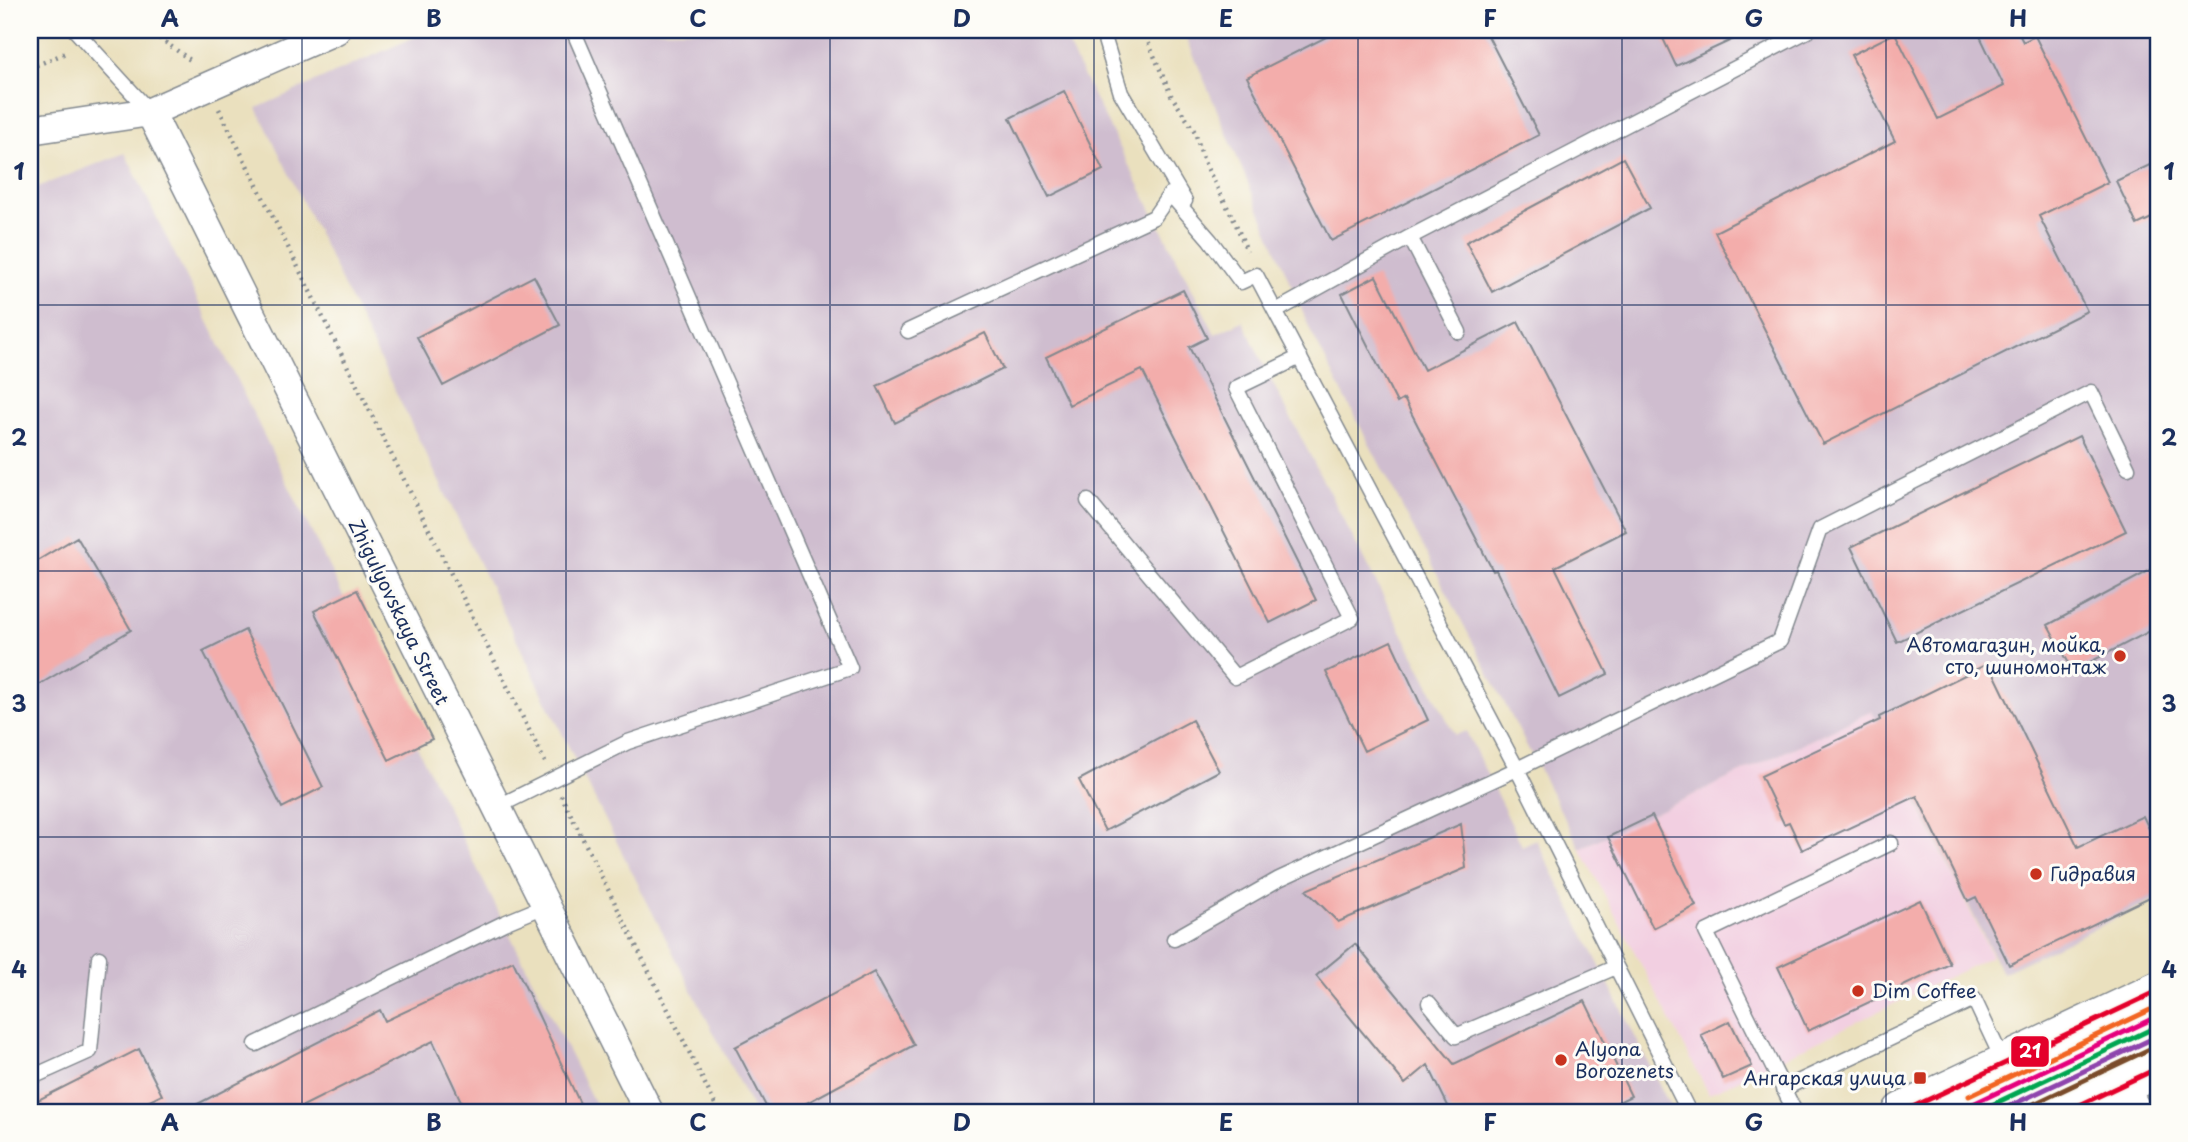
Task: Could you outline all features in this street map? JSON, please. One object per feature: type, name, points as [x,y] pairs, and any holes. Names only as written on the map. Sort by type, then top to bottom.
[{"type":"street","points":[[30,130],[150,112],[336,30]]},
{"type":"street","name":"Zhigulyovskaya Street","points":[[150,112],[649,1112]]},
{"type":"street","points":[[1902,1112],[2158,991]]},
{"type":"street","points":[[2065,1112],[2130,1099],[2158,1068]]},
{"type":"lane","points":[[75,30],[150,112]]},
{"type":"lane","points":[[497,807],[628,742],[850,668],[573,30]]},
{"type":"lane","points":[[1102,30],[1121,93],[1167,172],[1210,240],[1241,282],[1256,275],[1276,311],[1517,769],[1689,1112]]},
{"type":"lane","points":[[1276,311],[1410,237],[1809,30]]},
{"type":"lane","points":[[908,331],[1154,217],[1170,194],[1210,240]]},
{"type":"lane","points":[[1410,237],[1459,332]]},
{"type":"lane","points":[[1088,501],[1235,677],[1352,618],[1236,387],[1300,357]]},
{"type":"lane","points":[[1174,939],[1279,879],[1517,769],[1780,641],[1820,529],[2091,391],[2128,468]]},
{"type":"lane","points":[[1795,1112],[1706,932],[1891,842]]},
{"type":"lane","points":[[256,1044],[504,923],[545,906]]},
{"type":"lane","points":[[30,1077],[90,1051],[99,958]]},
{"type":"lane","points":[[1429,1003],[1456,1036],[1616,967]]},
{"type":"lane","points":[[1783,1089],[1974,999],[2004,1063]]},
{"type":"path","points":[[148,30],[198,66],[719,1112]]},
{"type":"path","points":[[1143,30],[1171,95],[1195,132],[1204,162],[1235,222],[1256,275]]},
{"type":"shaded area","points":[[430,30],[1060,30],[1215,334],[1243,321],[1455,735],[1466,731],[1522,846],[1536,839],[1673,1112],[754,1112],[578,766],[257,108]]},
{"type":"shaded area","points":[[1183,30],[2158,30],[2158,898],[2002,973],[1872,711],[1580,848],[1312,334]]},
{"type":"shaded area","points":[[125,153],[599,1112],[30,1112],[30,190]]},
{"type":"shaded area","points":[[1872,711],[1992,956],[1709,1094],[1580,848]]},
{"type":"building","points":[[1340,30],[1485,30],[1539,135],[1331,241],[1247,77]]},
{"type":"building","points":[[1659,30],[1753,30],[1676,66]]},
{"type":"building","points":[[1977,30],[2017,30],[2023,42],[2035,36],[2108,182],[2039,216],[2087,311],[1823,444],[1715,232],[1895,141],[1851,55],[1895,33],[1938,119],[2004,86]]},
{"type":"building","points":[[1064,91],[1103,170],[1049,197],[1010,118]]},
{"type":"building","points":[[1623,158],[1650,208],[1492,292],[1466,242]]},
{"type":"building","points":[[2158,161],[2158,215],[2137,225],[2116,181]]},
{"type":"building","points":[[534,276],[560,325],[443,386],[417,337]]},
{"type":"building","points":[[1376,276],[1424,370],[1518,322],[1626,531],[1555,567],[1608,674],[1559,698],[1496,570],[1493,571],[1404,399],[1397,403],[1342,294]]},
{"type":"building","points":[[1183,290],[1207,338],[1189,347],[1316,600],[1270,623],[1142,370],[1069,405],[1046,357]]},
{"type":"building","points":[[985,333],[1003,369],[895,423],[877,386]]},
{"type":"building","points":[[2079,436],[2126,531],[1897,642],[1851,547]]},
{"type":"building","points":[[77,537],[131,630],[30,690],[30,565]]},
{"type":"building","points":[[2158,566],[2158,627],[2073,671],[2048,625]]},
{"type":"building","points":[[357,590],[432,739],[389,760],[314,611]]},
{"type":"building","points":[[245,630],[323,787],[282,808],[203,651]]},
{"type":"building","points":[[1391,641],[1428,720],[1364,751],[1326,672]]},
{"type":"building","points":[[1989,663],[2078,847],[2143,816],[2158,848],[2158,893],[2009,965],[1976,897],[1968,901],[1917,796],[1802,850],[1789,822],[1784,824],[1761,776],[1880,720],[1879,717]]},
{"type":"building","points":[[1192,720],[1219,771],[1105,831],[1079,780]]},
{"type":"building","points":[[1652,816],[1696,906],[1653,928],[1608,837]]},
{"type":"building","points":[[1461,824],[1466,868],[1338,922],[1306,890]]},
{"type":"building","points":[[1920,900],[1950,964],[1808,1031],[1778,967]]},
{"type":"building","points":[[1355,944],[1454,1064],[1585,1001],[1631,1096],[1598,1112],[1451,1112],[1428,1065],[1405,1084],[1316,976]]},
{"type":"building","points":[[513,961],[584,1112],[466,1112],[433,1041],[291,1112],[182,1112],[380,1010],[385,1021]]},
{"type":"building","points":[[874,972],[914,1045],[790,1112],[769,1112],[735,1047]]},
{"type":"building","points":[[1730,1021],[1752,1066],[1723,1079],[1701,1035]]},
{"type":"building","points":[[139,1049],[162,1095],[127,1112],[30,1112],[30,1104]]},
{"type":"transit line","name":"21","points":[[1902,1112],[2158,991]]},
{"type":"transit line","name":"21","points":[[1969,1096],[2150,1010]]},
{"type":"transit line","points":[[1973,1104],[2154,1018]]},
{"type":"transit line","points":[[1977,1112],[2158,1026]]},
{"type":"transit line","points":[[1997,1112],[2158,1036]]},
{"type":"transit line","points":[[2017,1112],[2158,1045]]},
{"type":"transit line","name":"21","points":[[2065,1112],[2158,1068]]},
{"type":"place","name":"Автомагазин, мойка, сто, шиномонтаж","points":[[2120,656]]},
{"type":"place","name":"Гидравия","points":[[2036,874]]},
{"type":"place","name":"Dim Coffee","points":[[1858,991]]},
{"type":"place","name":"Alyona Borozenets","points":[[1561,1060]]},
{"type":"place","name":"Ангарская улица","points":[[1920,1078]]}]
